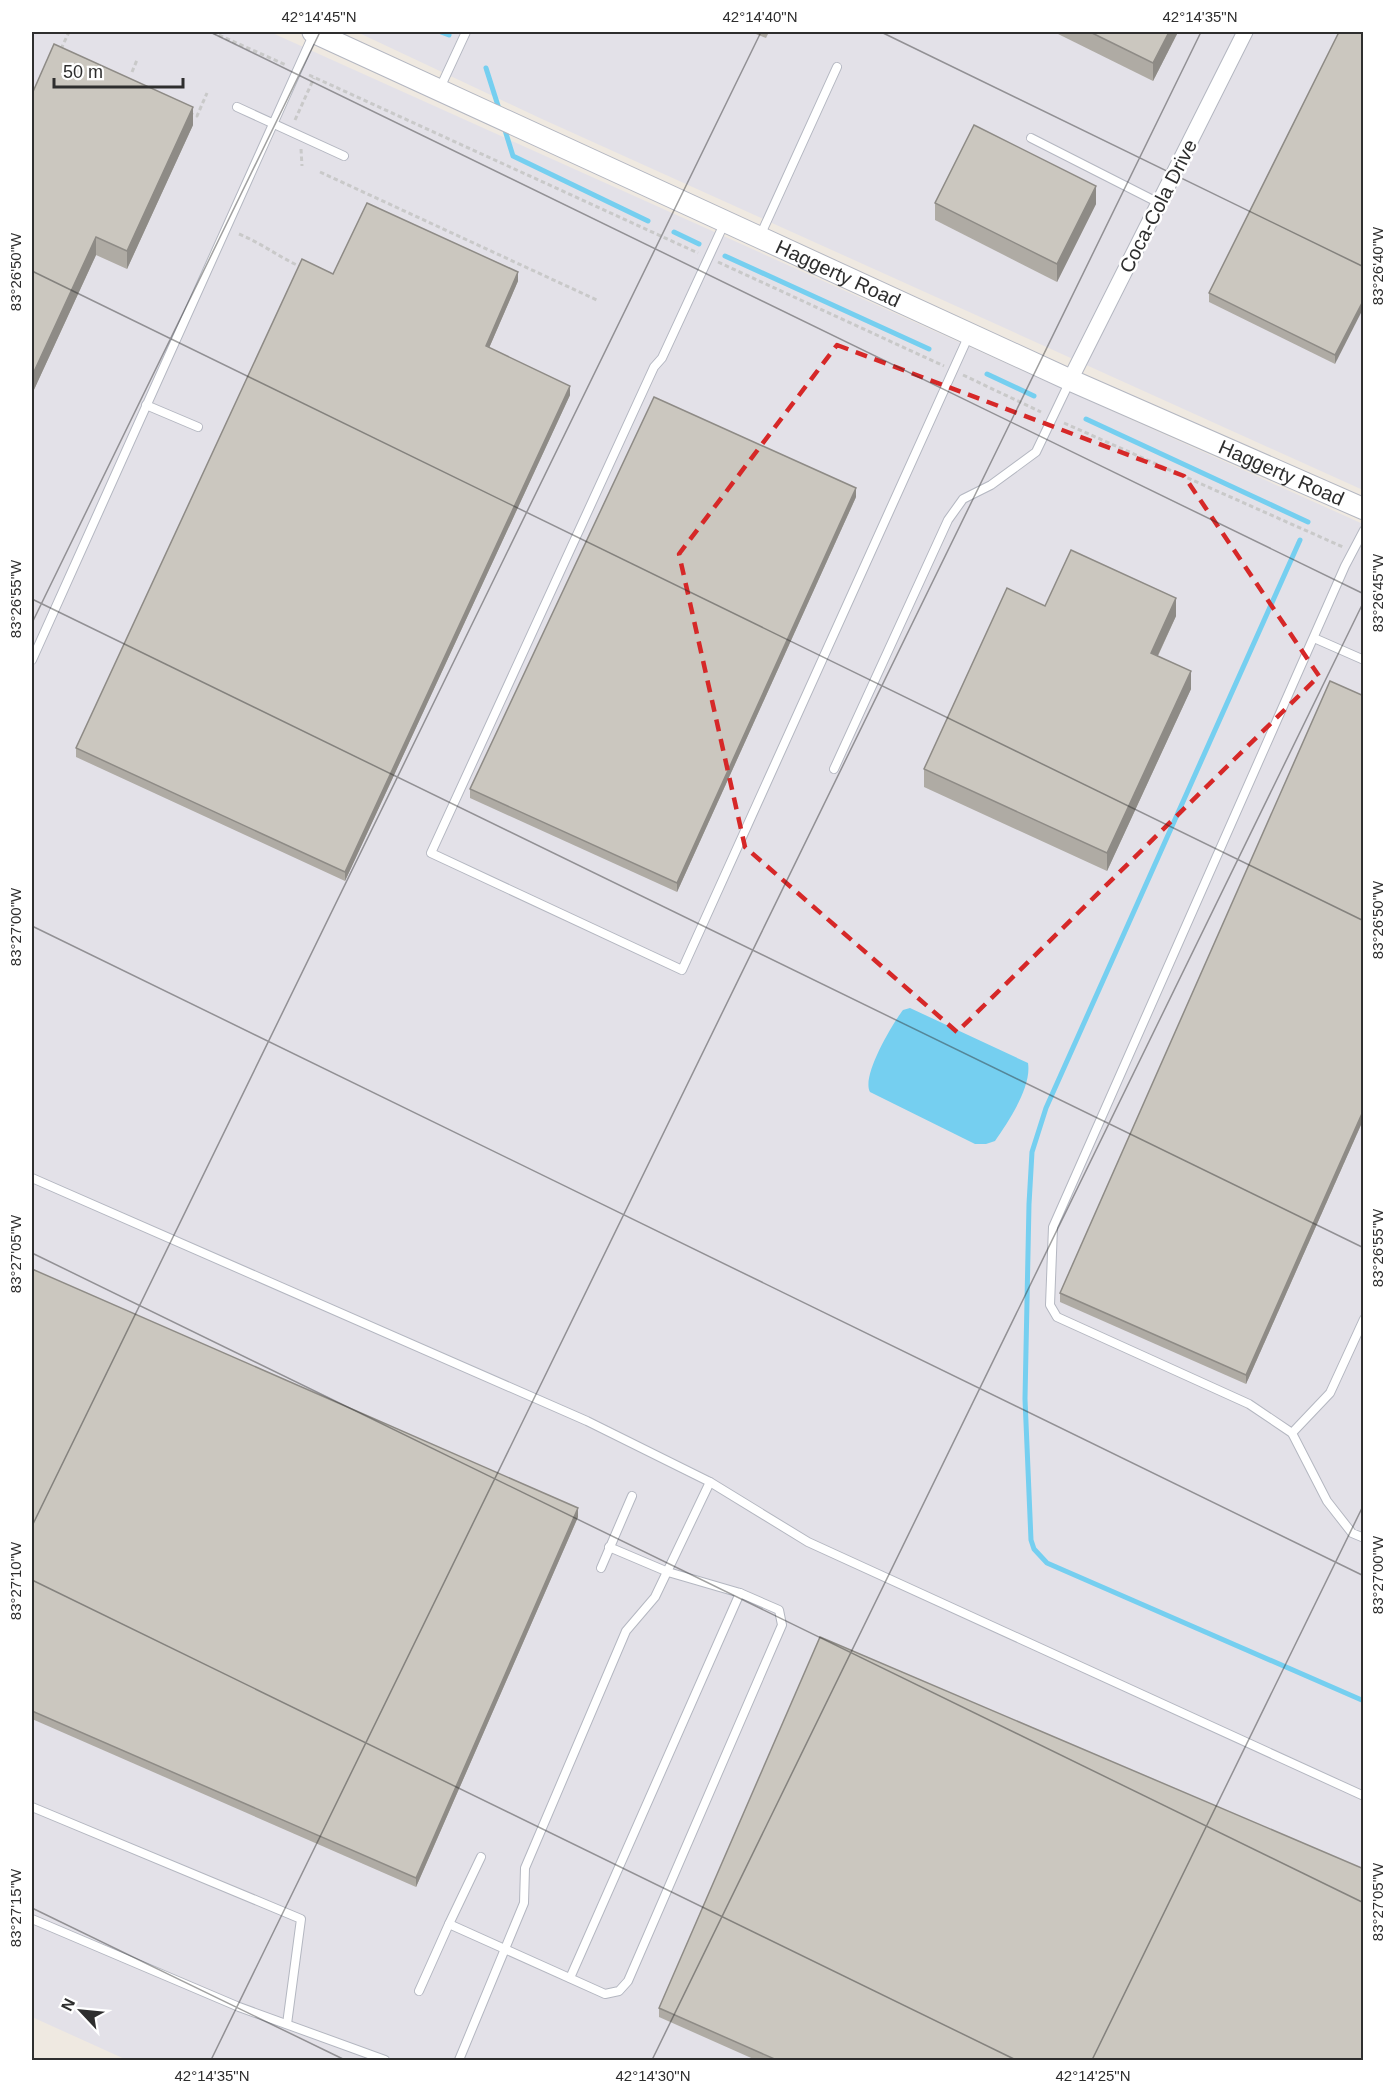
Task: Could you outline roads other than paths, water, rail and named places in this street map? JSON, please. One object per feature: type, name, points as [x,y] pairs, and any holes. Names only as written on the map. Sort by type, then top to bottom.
[{"type":"main road","name":"Haggerty Road","points":[[314,32],[1070,380],[1364,509]]},
{"type":"street","name":"Coca-Cola Drive","points":[[1070,380],[1245,32]]},
{"type":"lane","points":[[32,660],[314,32]]},
{"type":"lane","points":[[440,89],[466,32]]},
{"type":"lane","points":[[759,238],[837,66]]},
{"type":"lane","points":[[237,107],[344,156]]},
{"type":"lane","points":[[1031,138],[1159,203]]},
{"type":"lane","points":[[725,222],[662,358],[654,367],[431,853],[671,965],[682,970],[970,334]]},
{"type":"lane","points":[[834,769],[948,520],[963,498],[991,485],[1036,452],[1070,380]]},
{"type":"lane","points":[[146,405],[198,427]]},
{"type":"lane","points":[[1364,530],[1053,1227],[1050,1305],[1057,1317],[1249,1404],[1293,1433],[1327,1501],[1352,1533],[1364,1538]]},
{"type":"lane","points":[[1314,638],[1364,660]]},
{"type":"lane","points":[[32,1178],[587,1421],[710,1482],[808,1542],[1364,1796]]},
{"type":"lane","points":[[1293,1433],[1330,1393],[1364,1319]]},
{"type":"lane","points":[[459,2061],[524,1903],[525,1868],[626,1631],[655,1598],[710,1482]]},
{"type":"lane","points":[[601,1568],[632,1496]]},
{"type":"lane","points":[[449,1924],[605,1994],[619,1991],[632,1970],[782,1625],[779,1610],[740,1593],[668,1572],[609,1548]]},
{"type":"lane","points":[[570,1978],[740,1593]]},
{"type":"lane","points":[[32,1807],[301,1919],[287,2024]]},
{"type":"lane","points":[[419,1991],[481,1857]]},
{"type":"lane","points":[[32,1919],[287,2024],[385,2061]]},
{"type":"water","points":[[910,1008],[1028,1063],[1023,1093],[995,1141],[975,1144],[870,1092],[868,1084],[870,1074],[879,1050],[903,1010]]},
{"type":"waterway","points":[[441,32],[449,35]]},
{"type":"waterway","points":[[486,68],[500,112]]},
{"type":"waterway","points":[[504,127],[513,156],[648,221]]},
{"type":"waterway","points":[[674,232],[699,244]]},
{"type":"waterway","points":[[725,256],[929,349]]},
{"type":"waterway","points":[[987,374],[1034,396]]},
{"type":"waterway","points":[[1086,419],[1308,522]]},
{"type":"waterway","points":[[1300,540],[1046,1108],[1032,1152],[1025,1399],[1031,1540],[1034,1549],[1047,1563],[1364,1701]]}]
